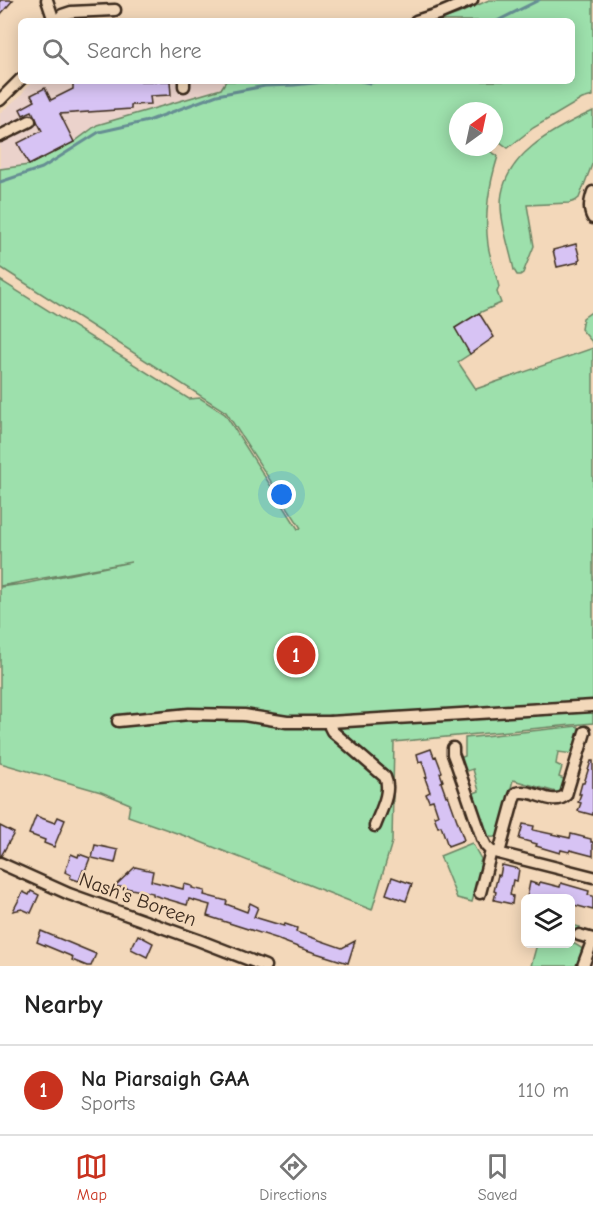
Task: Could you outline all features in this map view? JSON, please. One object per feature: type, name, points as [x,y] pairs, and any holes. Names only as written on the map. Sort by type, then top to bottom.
[{"type":"street","points":[[48,0],[55,18]]},
{"type":"street","points":[[424,18],[472,0]]},
{"type":"street","points":[[59,18],[71,12],[115,10]]},
{"type":"street","points":[[0,99],[18,83]]},
{"type":"street","points":[[0,136],[30,121]]},
{"type":"street","points":[[593,192],[590,210],[593,218]]},
{"type":"street","points":[[118,721],[189,714],[244,715],[287,722],[330,722],[593,705]]},
{"type":"street","points":[[330,722],[332,731],[385,777],[387,790],[375,826]]},
{"type":"street","points":[[480,893],[516,793],[524,791],[556,800],[563,798],[566,795],[570,764],[585,732]]},
{"type":"street","points":[[453,748],[453,754],[486,846],[495,852],[593,877]]},
{"type":"street","name":"Nash's Boreen","points":[[0,863],[69,894],[265,966]]},
{"type":"street","points":[[579,935],[593,939],[583,966]]},
{"type":"shaded area","points":[[30,84],[225,84],[221,89],[97,125],[74,142],[29,165],[0,169],[0,113],[20,96]]},
{"type":"green space","points":[[489,0],[593,0],[593,96],[582,99],[533,128],[508,148],[503,144],[503,102],[449,102],[449,156],[498,156],[488,200],[487,233],[501,303],[455,328],[470,354],[458,362],[476,389],[593,348],[593,723],[394,742],[392,842],[372,910],[188,837],[128,816],[130,804],[101,792],[0,763],[0,587],[131,562],[0,586],[0,280],[189,399],[200,398],[225,414],[298,529],[301,528],[226,412],[0,267],[0,169],[29,165],[74,142],[97,125],[221,89],[224,84],[575,84],[575,18],[445,18]]},
{"type":"green space","points":[[593,111],[593,162],[579,198],[569,203],[527,205],[534,246],[523,273],[517,275],[501,213],[503,188],[509,173],[532,146],[562,126]]},
{"type":"green space","points":[[593,311],[593,343],[581,329],[583,318]]},
{"type":"green space","points":[[578,726],[580,734],[574,754],[558,752],[556,764],[562,767],[559,777],[566,780],[562,790],[556,792],[513,780],[498,836],[487,835],[472,794],[479,791],[473,769],[464,772],[460,758],[465,756],[465,738]]},
{"type":"green space","points":[[472,843],[481,859],[480,863],[483,864],[472,902],[457,898],[440,856]]},
{"type":"green space","points":[[575,926],[580,927],[575,938]]},
{"type":"green space","points":[[575,944],[583,949],[578,966],[531,966],[536,948],[575,948]]},
{"type":"building","points":[[0,0],[13,0],[0,15]]},
{"type":"building","points":[[73,84],[170,84],[171,95],[150,96],[151,104],[131,105],[131,109],[60,114],[74,142],[29,165],[18,143],[42,131],[32,111],[23,115],[20,109],[35,101],[31,95],[45,88],[51,100],[73,89]]},
{"type":"building","points":[[576,244],[579,262],[557,267],[553,250]]},
{"type":"building","points":[[479,313],[494,337],[470,354],[455,328]]},
{"type":"building","points":[[431,749],[442,772],[440,773],[443,781],[441,782],[464,840],[448,846],[441,826],[438,827],[434,816],[438,815],[433,800],[429,801],[426,794],[430,792],[425,778],[427,777],[417,754]]},
{"type":"building","points":[[591,761],[593,761],[593,815],[578,811],[581,803],[578,802],[581,794],[579,794]]},
{"type":"building","points":[[36,816],[55,823],[58,817],[65,820],[54,847],[44,843],[45,840],[29,834]]},
{"type":"building","points":[[523,824],[534,826],[533,830],[570,838],[571,834],[591,839],[593,856],[570,850],[569,852],[561,850],[560,853],[519,839]]},
{"type":"building","points":[[0,826],[14,833],[1,856],[0,856]]},
{"type":"building","points":[[95,845],[118,850],[115,863],[92,858]]},
{"type":"building","points":[[71,854],[90,858],[79,881],[70,878],[71,875],[65,872]]},
{"type":"building","points":[[502,865],[519,869],[517,881],[513,880],[510,895],[513,896],[512,904],[494,900],[496,892],[494,891]]},
{"type":"building","points":[[135,867],[153,871],[151,881],[183,889],[184,884],[192,886],[192,888],[205,891],[204,895],[227,901],[226,904],[247,912],[250,903],[258,907],[254,917],[297,928],[296,932],[342,948],[355,941],[348,963],[207,916],[210,905],[189,899],[187,905],[153,895],[153,893],[115,886]]},
{"type":"building","points":[[392,877],[412,884],[406,901],[386,894]]},
{"type":"building","points":[[530,882],[560,887],[561,883],[589,891],[588,895],[593,896],[593,910],[575,905],[575,894],[528,894]]},
{"type":"building","points":[[31,891],[39,895],[31,913],[22,909],[13,911],[23,892],[29,895]]},
{"type":"building","points":[[41,931],[96,954],[91,966],[72,960],[73,957],[37,942]]},
{"type":"building","points":[[138,935],[153,943],[147,957],[131,949]]},
{"type":"waterway","points":[[503,18],[539,0]]},
{"type":"waterway","points":[[0,182],[42,168],[99,132],[148,121],[217,95],[265,86],[304,84]]},
{"type":"place","name":"Na Piarsaigh GAA","points":[[296,655]]}]
